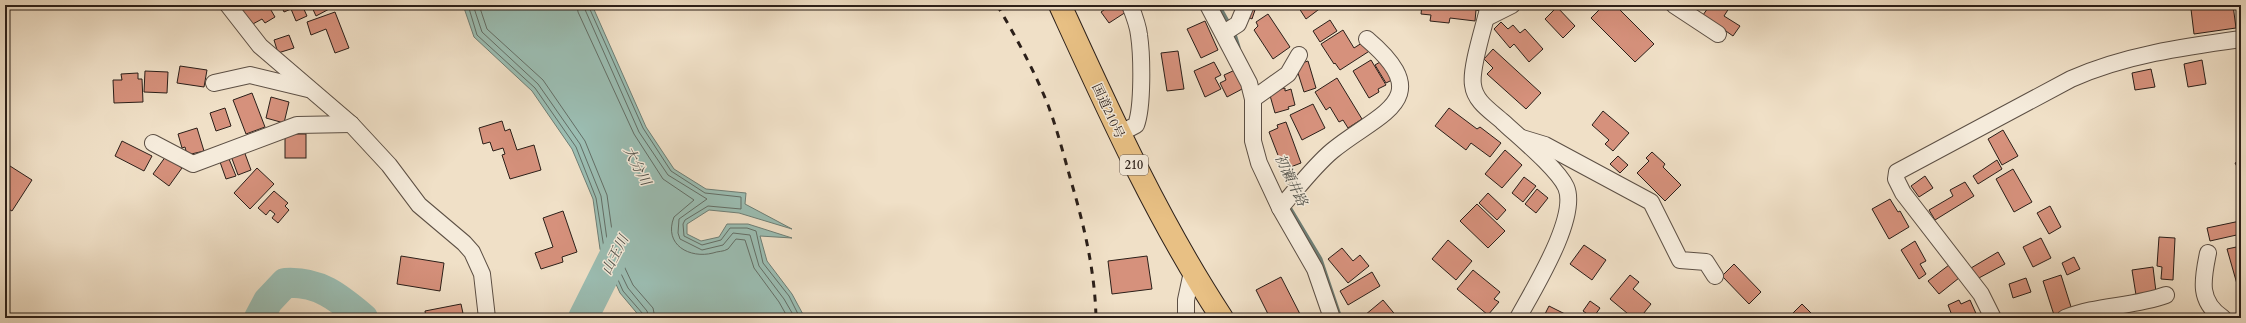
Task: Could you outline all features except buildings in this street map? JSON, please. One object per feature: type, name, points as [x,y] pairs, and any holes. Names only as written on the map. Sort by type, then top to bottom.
[{"type":"highway","name":"国道210号","points":[[1060,5],[1119,134],[1159,214],[1192,272],[1222,318]]},
{"type":"street","points":[[228,5],[260,46],[352,124],[389,165],[419,205],[464,243],[472,252],[482,274],[487,318]]},
{"type":"street","points":[[1119,134],[1136,125],[1140,111],[1141,49],[1138,28],[1130,5]]},
{"type":"street","points":[[1208,5],[1249,83],[1253,99],[1254,147],[1266,182],[1315,269],[1332,318]]},
{"type":"street","points":[[1224,33],[1238,24],[1246,5]]},
{"type":"street","points":[[1512,5],[1488,11],[1473,72],[1473,86],[1481,103],[1519,136],[1558,175],[1567,189],[1569,197],[1566,218],[1559,238],[1518,318]]},
{"type":"street","points":[[1674,5],[1718,34]]},
{"type":"street","points":[[1280,208],[1330,153],[1386,114],[1397,101],[1400,84],[1397,72],[1388,58],[1367,39]]},
{"type":"street","points":[[1993,318],[1981,294],[1903,193],[1896,179],[1897,172],[2098,66],[2173,48],[2241,39]]},
{"type":"street","points":[[1253,99],[1288,74],[1298,55]]},
{"type":"street","points":[[214,83],[250,75],[314,91]]},
{"type":"street","points":[[153,143],[194,164],[297,125],[352,124]]},
{"type":"street","points":[[1519,136],[1545,145],[1651,202],[1680,260],[1706,262],[1715,276]]},
{"type":"street","points":[[2208,253],[2202,286],[2208,302],[2223,318]]},
{"type":"street","points":[[1186,318],[1186,300],[1192,272]]},
{"type":"street","points":[[2065,318],[2081,311],[2150,300],[2166,295]]},
{"type":"water","name":"大分川","points":[[463,5],[592,5],[646,127],[674,169],[706,189],[746,193],[745,204],[792,229],[739,213],[709,210],[687,224],[687,234],[701,241],[719,237],[727,224],[748,224],[792,238],[760,236],[767,261],[792,294],[805,318],[641,318],[620,293],[600,249],[593,199],[572,149],[532,91],[474,37]]},
{"type":"waterway","name":"初瀬井路","points":[[1218,5],[1234,34],[1238,47]]},
{"type":"waterway","name":"初瀬井路","points":[[1287,204],[1320,259],[1340,318]]},
{"type":"waterway","name":"山王川","points":[[583,318],[627,230]]},
{"type":"waterway","name":"山王川","points":[[259,318],[268,301],[285,283],[308,285],[327,292],[345,303],[363,318]]},
{"type":"railway","points":[[997,5],[1031,66],[1043,92],[1054,123],[1084,231],[1094,283],[1096,318]]}]
